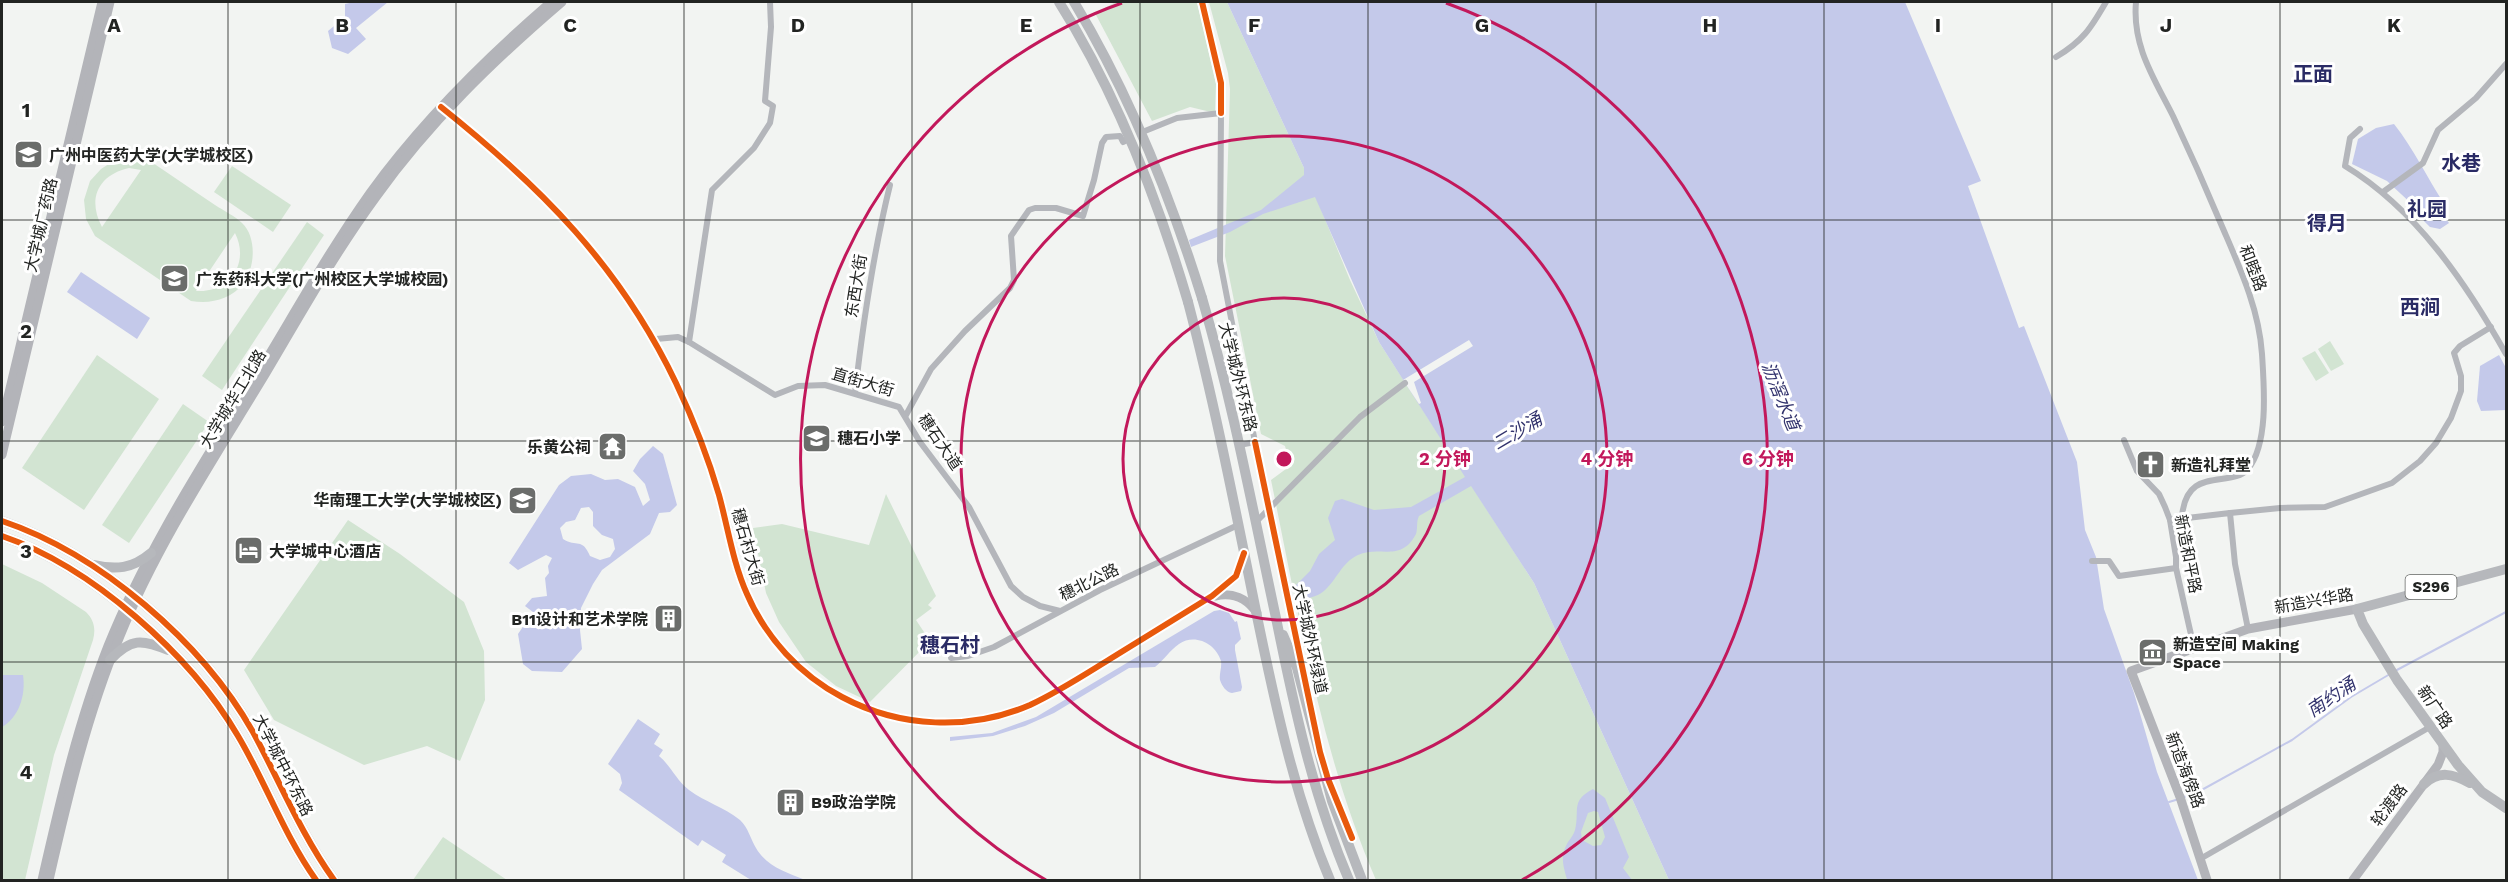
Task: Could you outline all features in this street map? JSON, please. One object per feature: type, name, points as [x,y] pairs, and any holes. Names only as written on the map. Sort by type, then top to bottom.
[{"type":"main road","name":"大学城外环东路","points":[[1059,2],[1092,59],[1138,159],[1159,210],[1188,302],[1286,747],[1306,814],[1329,878]]},
{"type":"main road","name":"大学城外环东路","points":[[1074,2],[1112,69],[1154,160],[1176,217],[1202,298],[1221,364],[1303,742],[1319,799],[1349,880]]},
{"type":"main road","name":"大学城中环东路","points":[[2,521],[50,541],[86,563],[133,597],[182,639],[231,698],[261,747],[302,831],[334,880]]},
{"type":"main road","name":"大学城中环东路","points":[[2,536],[59,562],[127,611],[178,656],[206,688],[232,725],[286,832],[316,880]]},
{"type":"main road","points":[[86,563],[122,568],[136,564],[151,553]]},
{"type":"main road","name":"新造兴华路","points":[[2357,609],[2506,569]]},
{"type":"main road","name":"新广路","points":[[2357,609],[2363,624],[2397,680],[2443,745],[2478,788],[2506,808]]},
{"type":"main road","points":[[1276,621],[1295,661],[1324,776],[1362,880]]},
{"type":"main road","points":[[110,660],[123,648],[138,642],[153,644],[178,656]]},
{"type":"main road","points":[[1286,747],[1291,753],[1297,753],[1303,748],[1303,742]]},
{"type":"main road","points":[[2424,784],[2434,776],[2448,774],[2478,788]]},
{"type":"main road","points":[[1329,878],[1336,868],[1344,867]]},
{"type":"street","name":"大学城广药路","points":[[2,422],[102,2]]},
{"type":"street","name":"大学城广药路","points":[[2,454],[110,2]]},
{"type":"street","name":"大学城华工北路","points":[[42,880],[79,729],[105,655],[127,611],[151,553],[344,232],[384,175],[488,58],[551,2]]},
{"type":"street","name":"大学城华工北路","points":[[133,597],[180,514],[343,245],[389,179],[443,109],[562,2]]},
{"type":"street","points":[[656,339],[678,337],[689,342],[711,190],[754,148],[770,123],[773,106],[765,101],[770,2]]},
{"type":"street","points":[[2056,57],[2074,46],[2087,34],[2106,2]]},
{"type":"street","name":"和睦路","points":[[2136,2],[2140,50],[2199,173],[2243,274],[2258,319],[2262,352],[2261,440],[2252,462],[2246,471],[2235,476],[2212,479],[2198,485],[2183,506],[2182,517]]},
{"type":"street","points":[[2383,192],[2423,163],[2438,130],[2476,98],[2506,64]]},
{"type":"street","name":"穗石村大街","points":[[443,109],[495,151],[548,200],[589,246],[638,315],[676,384],[698,434],[717,488],[738,572],[751,603],[764,626],[783,651],[825,687],[864,708],[903,719],[949,723],[994,717],[1027,706],[1052,694],[1212,596],[1236,576],[1244,553]]},
{"type":"street","name":"穗石大道","points":[[1060,611],[1040,606],[1023,597],[1011,586],[969,507],[920,442],[906,415],[931,369],[965,331],[1005,295],[1014,280],[1010,240],[1012,233],[1029,210],[1056,208],[1083,216],[1104,140],[1120,136],[1123,142],[1172,119],[1221,113],[1220,268],[1255,442],[1239,445]]},
{"type":"street","points":[[2360,129],[2350,138],[2345,166],[2383,192],[2418,225],[2491,327],[2506,354]]},
{"type":"street","name":"东西大街","points":[[855,393],[864,318],[879,228],[890,185]]},
{"type":"street","points":[[2170,520],[2280,508],[2325,507],[2392,483],[2420,461],[2436,443],[2451,418],[2461,392],[2461,376],[2454,353],[2460,346],[2491,327]]},
{"type":"street","name":"直街大街","points":[[689,342],[775,395],[794,387],[828,385],[897,406],[906,415]]},
{"type":"street","points":[[1256,522],[1360,417],[1406,383]]},
{"type":"street","name":"新造和平路","points":[[2124,440],[2137,471],[2159,494],[2170,520],[2176,568],[2194,648]]},
{"type":"street","points":[[2230,513],[2235,564],[2248,629]]},
{"type":"street","name":"穗北公路","points":[[951,658],[968,656],[994,647],[1100,590],[1238,525]]},
{"type":"street","points":[[2092,561],[2109,561],[2119,576],[2176,568]]},
{"type":"street","points":[[1212,596],[1228,594],[1238,597],[1257,613]]},
{"type":"street","name":"新造兴华路","points":[[2131,671],[2248,629],[2357,609]]},
{"type":"street","name":"大学城华工北路","points":[[49,880],[79,755],[127,611]]},
{"type":"street","name":"新造海傍路","points":[[2131,671],[2182,802],[2207,880]]},
{"type":"street","points":[[2200,859],[2430,727]]},
{"type":"street","name":"轮渡路","points":[[2353,880],[2440,761],[2443,745]]},
{"type":"green space","points":[[1116,2],[1197,2],[1216,84],[1215,113],[1190,107],[1152,121],[1095,13]]},
{"type":"green space","points":[[1209,2],[1227,2],[1304,168],[1350,280],[1379,342],[1534,583],[1669,880],[1376,880],[1340,783],[1313,683],[1271,480],[1290,466],[1285,446],[1261,434],[1225,256],[1230,89],[1228,73]]},
{"type":"green space","points":[[131,157],[147,159],[242,223],[250,236],[253,252],[248,276],[239,289],[220,300],[191,301],[95,236],[86,219],[84,200],[90,181],[101,169],[115,160]],"holes":[[[129,168],[141,170],[102,227],[96,207],[98,190],[110,176]],[[235,233],[240,255],[234,274],[219,287],[196,291]]]},
{"type":"green space","points":[[232,166],[291,205],[273,232],[214,192]]},
{"type":"green space","points":[[307,222],[324,235],[222,390],[202,376]]},
{"type":"green space","points":[[2330,341],[2344,364],[2331,371],[2318,349]]},
{"type":"green space","points":[[2315,351],[2329,373],[2316,381],[2302,358]]},
{"type":"green space","points":[[97,355],[159,399],[84,510],[22,468]]},
{"type":"green space","points":[[183,404],[209,422],[129,543],[102,525]]},
{"type":"green space","points":[[886,494],[936,596],[928,605],[932,608],[916,620],[930,641],[870,702],[836,686],[806,662],[779,622],[766,593],[753,528],[782,524],[869,545]]},
{"type":"green space","points":[[348,520],[400,554],[464,602],[484,651],[485,700],[460,761],[427,746],[364,765],[274,720],[244,670]]},
{"type":"green space","points":[[2,564],[42,583],[86,612],[93,621],[94,628],[93,640],[54,755],[25,880],[2,880]]},
{"type":"green space","points":[[443,837],[507,880],[413,880]]},
{"type":"water","points":[[388,2],[356,28],[366,39],[348,54],[332,48],[328,31],[345,17],[345,4]]},
{"type":"water","points":[[1227,2],[1905,2],[1981,181],[1968,186],[2019,328],[2024,326],[2077,462],[2085,530],[2096,557],[2104,609],[2134,693],[2157,772],[2198,880],[1669,880],[1534,583],[1471,486],[1419,516],[1416,534],[1404,548],[1389,552],[1366,552],[1352,558],[1324,591],[1298,601],[1295,586],[1310,571],[1319,554],[1335,540],[1328,518],[1335,501],[1342,499],[1374,510],[1411,507],[1465,477],[1379,342],[1315,197],[1263,214],[1230,232],[1191,247],[1189,240],[1261,210],[1304,175],[1304,168]]},
{"type":"water","points":[[2394,124],[2445,205],[2440,211],[2449,223],[2440,229],[2430,227],[2419,216],[2415,207],[2387,181],[2352,164],[2358,139],[2376,128]]},
{"type":"water","points":[[81,272],[150,318],[137,339],[67,292]]},
{"type":"water","points":[[2499,355],[2506,368],[2506,410],[2481,411],[2477,401],[2480,366]]},
{"type":"water","points":[[653,446],[663,454],[677,505],[670,512],[659,513],[650,534],[602,570],[581,608],[582,649],[562,672],[532,671],[523,664],[518,634],[533,612],[525,606],[532,598],[547,596],[545,578],[549,573],[548,566],[552,558],[546,555],[518,570],[509,563],[559,485],[571,476],[591,474],[605,480],[618,479],[635,487],[643,506],[650,500],[645,484],[633,471],[640,459]],"holes":[[[589,507],[593,512],[593,526],[602,535],[613,539],[615,549],[610,557],[600,560],[590,556],[582,545],[563,539],[560,528],[566,522],[575,520],[581,508]]]},
{"type":"water","points":[[1214,611],[1229,613],[1235,622],[1237,621],[1241,639],[1235,645],[1235,650],[1241,691],[1232,693],[1224,688],[1220,680],[1221,661],[1210,645],[1198,640],[1185,641],[1176,646],[1155,667],[1129,668],[1054,713],[1025,726],[993,736],[950,741],[950,737],[992,733],[1036,717]]},
{"type":"water","points":[[2,675],[23,675],[24,683],[17,711],[2,727]]},
{"type":"water","points":[[638,719],[660,734],[654,744],[663,750],[659,756],[684,786],[740,820],[760,855],[771,864],[805,880],[751,880],[722,862],[726,855],[702,840],[698,846],[619,790],[622,783],[620,774],[608,764]]},
{"type":"water","points":[[1593,789],[1605,798],[1629,857],[1623,868],[1632,880],[1567,879],[1563,856],[1575,830],[1577,807],[1586,793]],"holes":[[[1598,812],[1605,837],[1601,845],[1593,846],[1582,840],[1581,832],[1588,813]]]},
{"type":"pier","points":[[1469,340],[1473,346],[1414,382],[1421,403],[1419,404],[1403,380]]},
{"type":"waterway","name":"南约涌","points":[[2395,671],[2506,612]]},
{"type":"waterway","name":"南约涌","points":[[2184,797],[2198,792],[2292,740],[2351,697],[2390,674]]},
{"type":"waterway","name":"南约涌","points":[[2169,802],[2179,799]]},
{"type":"cycle path","points":[[1202,2],[1221,83],[1221,113]]},
{"type":"cycle path","points":[[441,107],[512,167],[545,199],[575,231],[630,302],[654,341],[694,424],[719,495],[738,570],[755,610],[764,626],[786,654],[812,678],[842,697],[887,715],[935,722],[983,719],[1030,705],[1061,689],[1212,596],[1236,576],[1244,553]]},
{"type":"cycle path","name":"大学城外环绿道","points":[[1255,442],[1320,752],[1328,779],[1352,838]]},
{"type":"cycle path","points":[[2,521],[39,536],[75,555],[145,605],[177,634],[232,698],[253,732],[301,826],[334,880]]},
{"type":"cycle path","points":[[2,536],[36,550],[104,591],[136,617],[194,675],[218,705],[238,736],[294,845],[316,880]]},
{"type":"place","name":"广州中医药大学(大学城校区)","points":[[28,155]]},
{"type":"place","name":"广东药科大学(广州校区大学城校园)","points":[[175,279]]},
{"type":"place","name":"穗石小学","points":[[816,438]]},
{"type":"place","name":"乐黄公祠","points":[[612,447]]},
{"type":"place","name":"新造礼拜堂","points":[[2150,465]]},
{"type":"place","name":"华南理工大学(大学城校区)","points":[[523,500]]},
{"type":"place","name":"大学城中心酒店","points":[[248,551]]},
{"type":"place","name":"B11设计和艺术学院","points":[[669,619]]},
{"type":"place","name":"新造空间 Making Space","points":[[2152,653]]},
{"type":"place","name":"B9政治学院","points":[[790,802]]},
{"type":"district","name":"正面","points":[[2313,74]]},
{"type":"district","name":"水巷","points":[[2461,163]]},
{"type":"district","name":"礼园","points":[[2427,209]]},
{"type":"district","name":"得月","points":[[2327,223]]},
{"type":"district","name":"西涧","points":[[2420,307]]},
{"type":"district","name":"穗石村","points":[[950,645]]},
{"type":"water label","name":"沥滘水道","points":[[1781,396]]},
{"type":"water label","name":"二沙涌","points":[[1517,431]]}]
